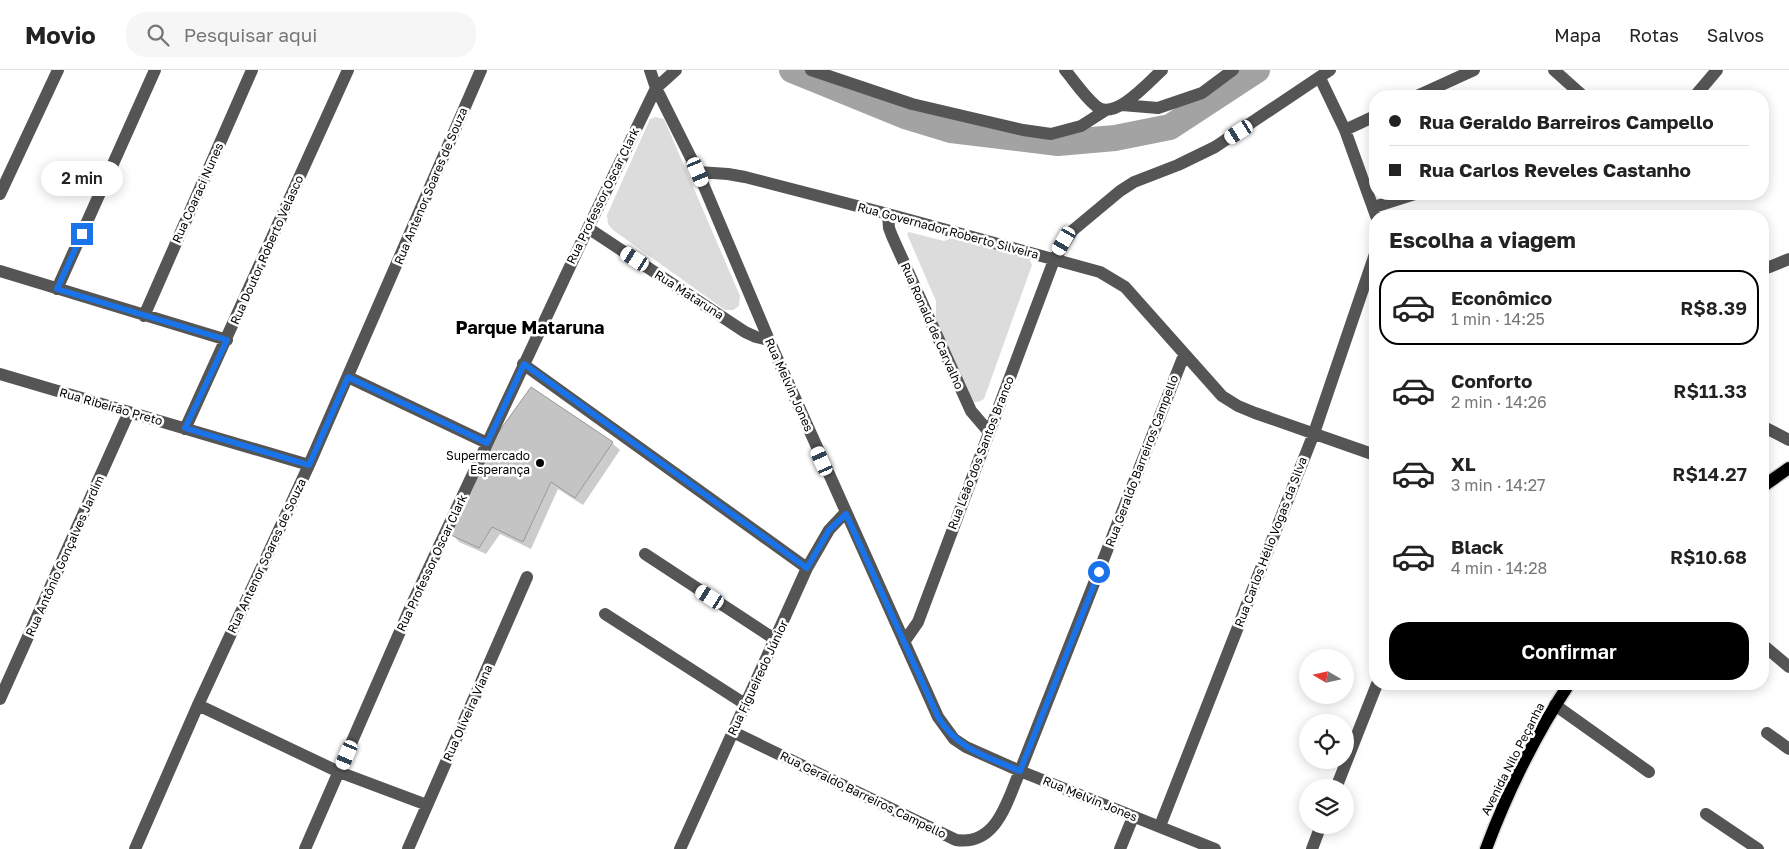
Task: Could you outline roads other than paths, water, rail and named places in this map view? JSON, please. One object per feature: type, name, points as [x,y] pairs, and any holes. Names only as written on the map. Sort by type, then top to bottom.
[{"type":"main road","points":[[1769,482],[1789,468]]},
{"type":"main road","name":"Avenida Nilo Peçanha","points":[[1486,849],[1501,808],[1555,705],[1565,690]]},
{"type":"street","points":[[0,194],[56,70]]},
{"type":"street","points":[[57,289],[154,70]]},
{"type":"street","name":"Rua Coaraci Nunes","points":[[144,316],[252,70]]},
{"type":"street","name":"Rua Doutor Roberto Velasco","points":[[185,428],[227,340],[348,70]]},
{"type":"street","name":"Rua Antenor Soares de Souza","points":[[135,849],[198,705],[309,465],[481,70]]},
{"type":"street","name":"Rua Melvin Jones","points":[[650,70],[656,88],[698,172],[769,340],[938,717],[954,739],[966,747],[1020,771],[1215,849]]},
{"type":"street","name":"Rua Professor Oscar Clark","points":[[305,849],[412,604],[588,228],[656,88],[676,70]]},
{"type":"street","points":[[811,70],[912,104],[1023,130],[1051,134],[1081,126],[1106,110]]},
{"type":"street","points":[[1065,70],[1096,106],[1106,110],[1112,110],[1122,105],[1162,70]]},
{"type":"street","points":[[1122,105],[1158,108],[1202,93],[1233,70]]},
{"type":"street","name":"Rua Leão dos Santos Branco","points":[[904,642],[918,622],[1054,260],[1072,230],[1120,190],[1134,182],[1178,165],[1215,147],[1330,70]]},
{"type":"street","points":[[1431,90],[1474,70]]},
{"type":"street","points":[[1554,70],[1576,90]]},
{"type":"street","points":[[1700,90],[1718,70]]},
{"type":"street","points":[[1320,78],[1345,130],[1369,195]]},
{"type":"street","points":[[1345,130],[1369,119]]},
{"type":"street","name":"Rua Governador Roberto Silveira","points":[[698,172],[745,177],[1100,272],[1125,287],[1222,396],[1238,406],[1255,413],[1369,453]]},
{"type":"street","points":[[1377,210],[1400,200]]},
{"type":"street","name":"Rua Ronald de Carvalho","points":[[888,214],[889,228],[892,236],[971,412],[989,432]]},
{"type":"street","name":"Rua Mataruna","points":[[588,228],[745,332],[769,340]]},
{"type":"street","points":[[1769,267],[1789,259]]},
{"type":"street","points":[[0,271],[227,340]]},
{"type":"street","name":"Rua Carlos Hélio Vogas da Silva","points":[[1160,826],[1314,433],[1369,272]]},
{"type":"street","name":"Rua Geraldo Barreiros Campello","points":[[733,732],[956,840],[967,842],[976,840],[988,832],[998,820],[1020,771],[1184,354]]},
{"type":"street","points":[[524,364],[807,568]]},
{"type":"street","name":"Rua Ribeirão Preto","points":[[0,374],[309,465]]},
{"type":"street","points":[[348,377],[487,443]]},
{"type":"street","name":"Rua Antônio Gonçalves Jardim","points":[[0,699],[129,412]]},
{"type":"street","points":[[1769,430],[1789,440]]},
{"type":"street","name":"Rua Figueiredo Júnior","points":[[680,849],[807,568],[829,530],[846,514]]},
{"type":"street","points":[[645,554],[776,640]]},
{"type":"street","name":"Rua Oliveira Viana","points":[[408,849],[527,577]]},
{"type":"street","points":[[604,614],[745,704]]},
{"type":"street","points":[[1769,650],[1789,667]]},
{"type":"street","points":[[1340,779],[1375,690]]},
{"type":"street","points":[[198,705],[339,772],[427,805]]},
{"type":"street","points":[[1555,705],[1649,772]]},
{"type":"street","points":[[1767,733],[1789,749]]},
{"type":"street","points":[[1706,814],[1758,849]]},
{"type":"street","points":[[1120,849],[1133,817]]},
{"type":"street","points":[[1312,849],[1318,834]]},
{"type":"waterway","points":[[792,70],[905,116],[951,130],[1058,143],[1115,138],[1170,127],[1257,70]]},
{"type":"place","name":"Supermercado Esperança","points":[[540,463]]},
{"type":"district","name":"Parque Mataruna","points":[[530,328]]}]
